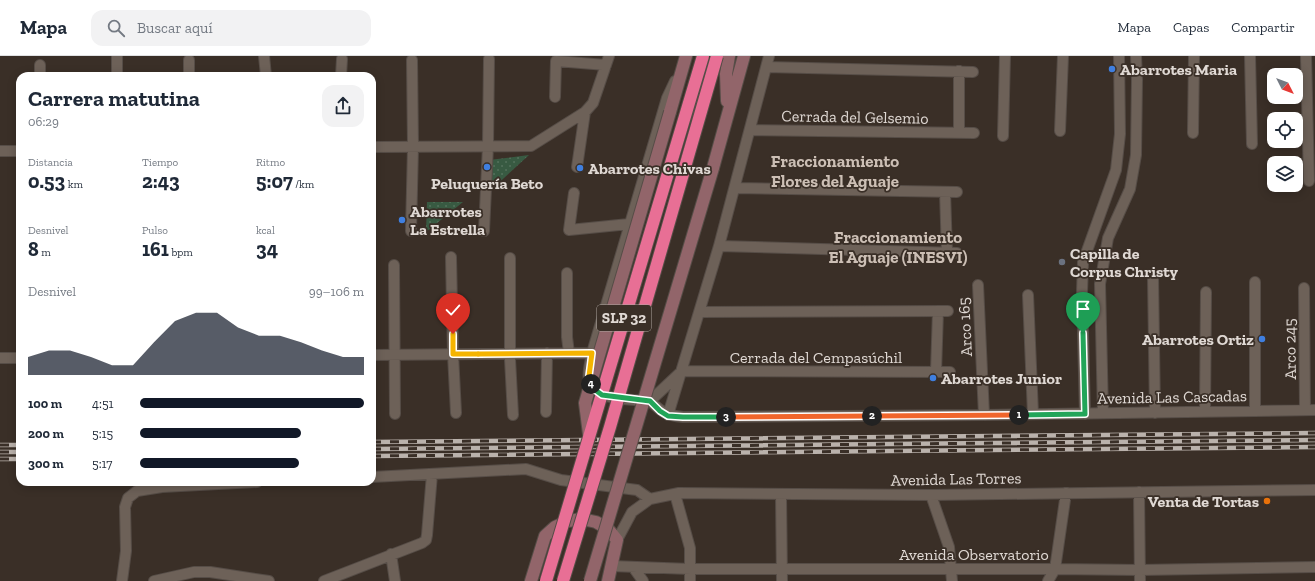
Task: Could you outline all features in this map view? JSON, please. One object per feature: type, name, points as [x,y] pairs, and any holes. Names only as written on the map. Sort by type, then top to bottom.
[{"type":"highway","name":"SLP 32","points":[[546,581],[703,56]]},
{"type":"highway","name":"SLP 32","points":[[563,581],[610,427],[717,56]]},
{"type":"main road","points":[[728,114],[726,74],[729,56]]},
{"type":"main road","points":[[590,581],[713,168],[744,56]]},
{"type":"main road","points":[[589,434],[585,403],[684,60]]},
{"type":"main road","points":[[531,581],[545,536],[555,527],[568,521],[582,519],[596,522],[608,529],[617,540],[608,581]]},
{"type":"street","points":[[117,56],[117,72]]},
{"type":"street","points":[[264,56],[266,72]]},
{"type":"street","points":[[684,60],[667,98],[629,224],[592,353],[589,376],[594,389],[602,395],[650,401],[660,411],[668,416],[720,246],[769,56]]},
{"type":"street","points":[[1003,136],[1005,56]]},
{"type":"street","points":[[1060,131],[1063,56]]},
{"type":"street","points":[[1085,414],[1082,293],[1083,262],[1116,170],[1120,134],[1119,56]]},
{"type":"street","points":[[1103,413],[1100,284],[1108,238],[1130,189],[1136,155],[1136,56]]},
{"type":"street","points":[[1193,132],[1194,56]]},
{"type":"street","points":[[1250,56],[1252,144]]},
{"type":"street","points":[[1306,56],[1309,181]]},
{"type":"street","points":[[341,72],[342,59]]},
{"type":"street","points":[[484,231],[488,146],[489,59]]},
{"type":"street","points":[[189,60],[189,72]]},
{"type":"street","points":[[411,231],[413,147],[412,60]]},
{"type":"street","points":[[376,147],[531,146],[585,112],[592,103],[608,60],[556,61],[555,97]]},
{"type":"street","points":[[40,65],[40,72]]},
{"type":"street","points":[[766,67],[973,72]]},
{"type":"street","points":[[959,71],[959,133]]},
{"type":"street","points":[[577,167],[585,112]]},
{"type":"street","name":"Cerrada del Gelsemio","points":[[750,130],[974,133]]},
{"type":"street","points":[[0,151],[16,151]]},
{"type":"street","points":[[735,188],[957,192]]},
{"type":"street","points":[[720,246],[952,253],[945,192]]},
{"type":"street","points":[[574,193],[568,230],[629,224]]},
{"type":"street","points":[[451,257],[456,413]]},
{"type":"street","points":[[510,258],[510,353],[513,415]]},
{"type":"street","points":[[394,265],[395,414]]},
{"type":"street","points":[[568,273],[567,337],[569,353]]},
{"type":"street","points":[[1153,276],[1155,413]]},
{"type":"street","points":[[1255,282],[1255,411]]},
{"type":"street","name":"Arco 165","points":[[978,285],[984,415]]},
{"type":"street","name":"Arco 245","points":[[1304,288],[1310,410]]},
{"type":"street","points":[[1205,412],[1206,292]]},
{"type":"street","points":[[1028,295],[1033,414]]},
{"type":"street","points":[[699,312],[943,311],[936,372]]},
{"type":"street","points":[[546,412],[547,353]]},
{"type":"street","points":[[376,355],[592,353]]},
{"type":"street","points":[[0,358],[16,358]]},
{"type":"street","points":[[650,401],[682,371]]},
{"type":"street","name":"Cerrada del Cempasúchil","points":[[682,371],[950,372]]},
{"type":"street","name":"Avenida Las Cascadas","points":[[668,416],[984,415],[1310,410]]},
{"type":"street","points":[[376,477],[526,469],[560,480],[637,490],[650,499]]},
{"type":"street","points":[[324,581],[422,543],[426,540],[428,535],[432,474]]},
{"type":"street","points":[[122,581],[126,551],[125,507],[128,498],[137,491],[162,486]]},
{"type":"street","name":"Avenida Las Torres","points":[[617,540],[632,512],[650,499],[674,494],[931,495],[1315,490]]},
{"type":"street","points":[[1139,492],[1140,581]]},
{"type":"street","points":[[1048,581],[1055,569],[1066,493]]},
{"type":"street","points":[[674,494],[690,548],[690,581]]},
{"type":"street","points":[[781,494],[782,581]]},
{"type":"street","points":[[931,495],[949,547],[952,581]]},
{"type":"street","points":[[391,554],[395,581]]},
{"type":"street","name":"Avenida Observatorio","points":[[612,566],[690,569],[783,568],[1140,570],[1315,566]]},
{"type":"street","points":[[633,567],[643,581]]},
{"type":"street","points":[[154,581],[194,572],[210,572],[269,581]]},
{"type":"green space","points":[[529,155],[492,189],[489,160]]},
{"type":"green space","points":[[427,202],[463,202],[426,232]]},
{"type":"railway","points":[[376,442],[1315,433]]},
{"type":"railway","points":[[376,449],[1315,440]]},
{"type":"railway","points":[[0,445],[16,445]]},
{"type":"railway","points":[[376,456],[1315,447]]},
{"type":"railway","points":[[0,452],[16,452]]},
{"type":"railway","points":[[0,459],[16,459]]},
{"type":"place","name":"Abarrotes Maria","points":[[1112,69]]},
{"type":"place","name":"Peluquería Beto","points":[[487,167]]},
{"type":"place","name":"Abarrotes Chivas","points":[[580,168]]},
{"type":"place","name":"Abarrotes La Estrella","points":[[402,220]]},
{"type":"place","name":"Capilla de Corpus Christy","points":[[1062,262]]},
{"type":"place","name":"Abarrotes Ortiz","points":[[1262,339]]},
{"type":"place","name":"Abarrotes Junior","points":[[933,378]]},
{"type":"place","name":"Venta de Tortas","points":[[1267,501]]},
{"type":"district","name":"Fraccionamiento Flores del Aguaje","points":[[835,171]]},
{"type":"district","name":"Fraccionamiento El Aguaje (INESVI)","points":[[898,247]]},
{"type":"route","points":[[453,334],[453,354],[592,353],[589,376],[591,385],[597,393],[608,397],[650,401],[660,411],[668,416],[683,417],[1085,414],[1083,333]]}]
